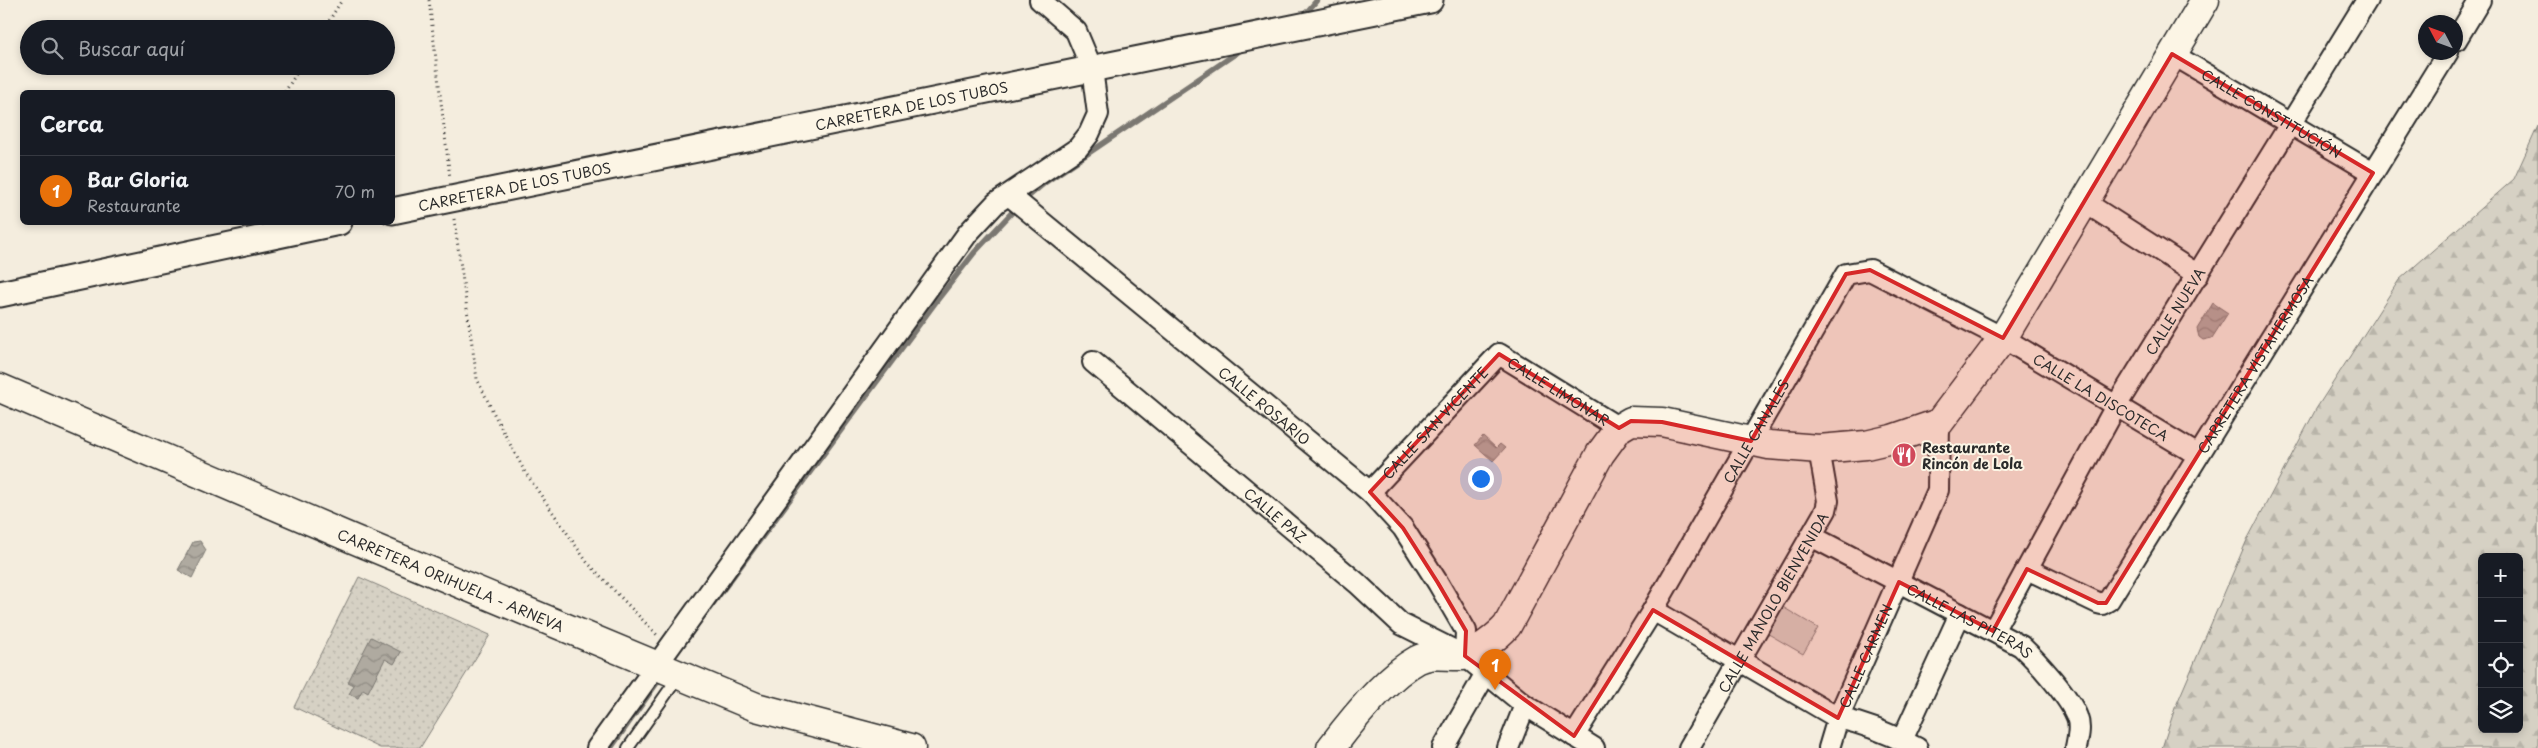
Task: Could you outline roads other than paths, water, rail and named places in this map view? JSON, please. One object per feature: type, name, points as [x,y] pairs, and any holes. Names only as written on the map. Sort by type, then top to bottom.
[{"type":"main road","points":[[1331,748],[1400,672],[1419,659],[1438,654],[1465,656],[1496,638],[1507,626],[1600,454],[1619,428],[1631,421],[1662,422],[1751,441],[1819,449],[1866,445],[1892,439],[1939,423],[2003,338],[2083,201],[2205,0]]},
{"type":"main road","name":"CARRETERA ORIHUELA - ARNEVA","points":[[0,388],[756,707],[911,748]]},
{"type":"street","points":[[597,748],[662,668],[968,232],[996,203],[1078,148],[1089,134],[1098,114],[1092,69],[1076,31],[1040,0]]},
{"type":"street","name":"CARRETERA DE LOS TUBOS","points":[[395,210],[1430,0]]},
{"type":"street","name":"CALLE NUEVA","points":[[1993,631],[2116,406],[2367,0]]},
{"type":"street","points":[[2463,28],[2480,0]]},
{"type":"street","name":"CALLE CONSTITUCIÓN","points":[[2172,54],[2373,173]]},
{"type":"street","name":"CARRETERA VISTAHERMOSA","points":[[2027,568],[2098,603],[2106,603],[2443,60]]},
{"type":"street","name":"CALLE ROSARIO","points":[[1009,195],[1370,492],[1403,528],[1466,631],[1465,656]]},
{"type":"street","points":[[2083,201],[2198,275]]},
{"type":"street","points":[[0,294],[325,225]]},
{"type":"street","name":"CALLE CANALES","points":[[1574,736],[1653,610],[1846,274],[1870,270],[2003,338]]},
{"type":"street","name":"CALLE LA DISCOTECA","points":[[2003,338],[2198,456]]},
{"type":"street","name":"CALLE SAN VICENTE","points":[[1370,492],[1499,354]]},
{"type":"street","name":"CALLE LIMONAR","points":[[1499,354],[1619,428]]},
{"type":"street","name":"CALLE PAZ","points":[[1092,362],[1358,583],[1402,624],[1465,656],[1525,705],[1594,748]]},
{"type":"street","name":"CALLE CARMEN","points":[[1830,748],[1838,718],[1938,490],[1939,423]]},
{"type":"street","name":"CALLE MANOLO BIENVENIDA","points":[[1689,748],[1826,510],[1828,501],[1819,449]]},
{"type":"street","name":"CALLE LAS PITERAS","points":[[1811,536],[2021,646],[2041,666],[2077,717],[2079,733],[2076,748]]},
{"type":"street","points":[[1653,610],[1838,718],[1857,722],[1909,744],[1960,614]]},
{"type":"street","points":[[1443,748],[1486,673]]},
{"type":"street","points":[[1508,748],[1525,705]]},
{"type":"lane","points":[[628,748],[662,668]]},
{"type":"water","points":[[2213,303],[2228,313],[2212,338],[2203,340],[2199,337],[2197,329]]},
{"type":"water","points":[[1483,436],[1496,448],[1500,444],[1505,448],[1493,461],[1475,445]]},
{"type":"water","points":[[200,541],[206,550],[192,578],[178,570],[193,542]]},
{"type":"water","points":[[371,637],[401,652],[394,664],[385,659],[368,692],[363,689],[358,698],[349,694],[354,685],[348,682]]},
{"type":"waterway","points":[[1306,13],[1317,0]]},
{"type":"waterway","points":[[1022,202],[1046,182],[1244,48]]},
{"type":"waterway","points":[[709,609],[935,303],[974,253],[1018,206]]},
{"type":"waterway","points":[[611,748],[662,676]]},
{"type":"place","name":"Restaurante Rincón de Lola","points":[[1904,455]]},
{"type":"place","name":"Bar Gloria","points":[[1495,690]]}]
